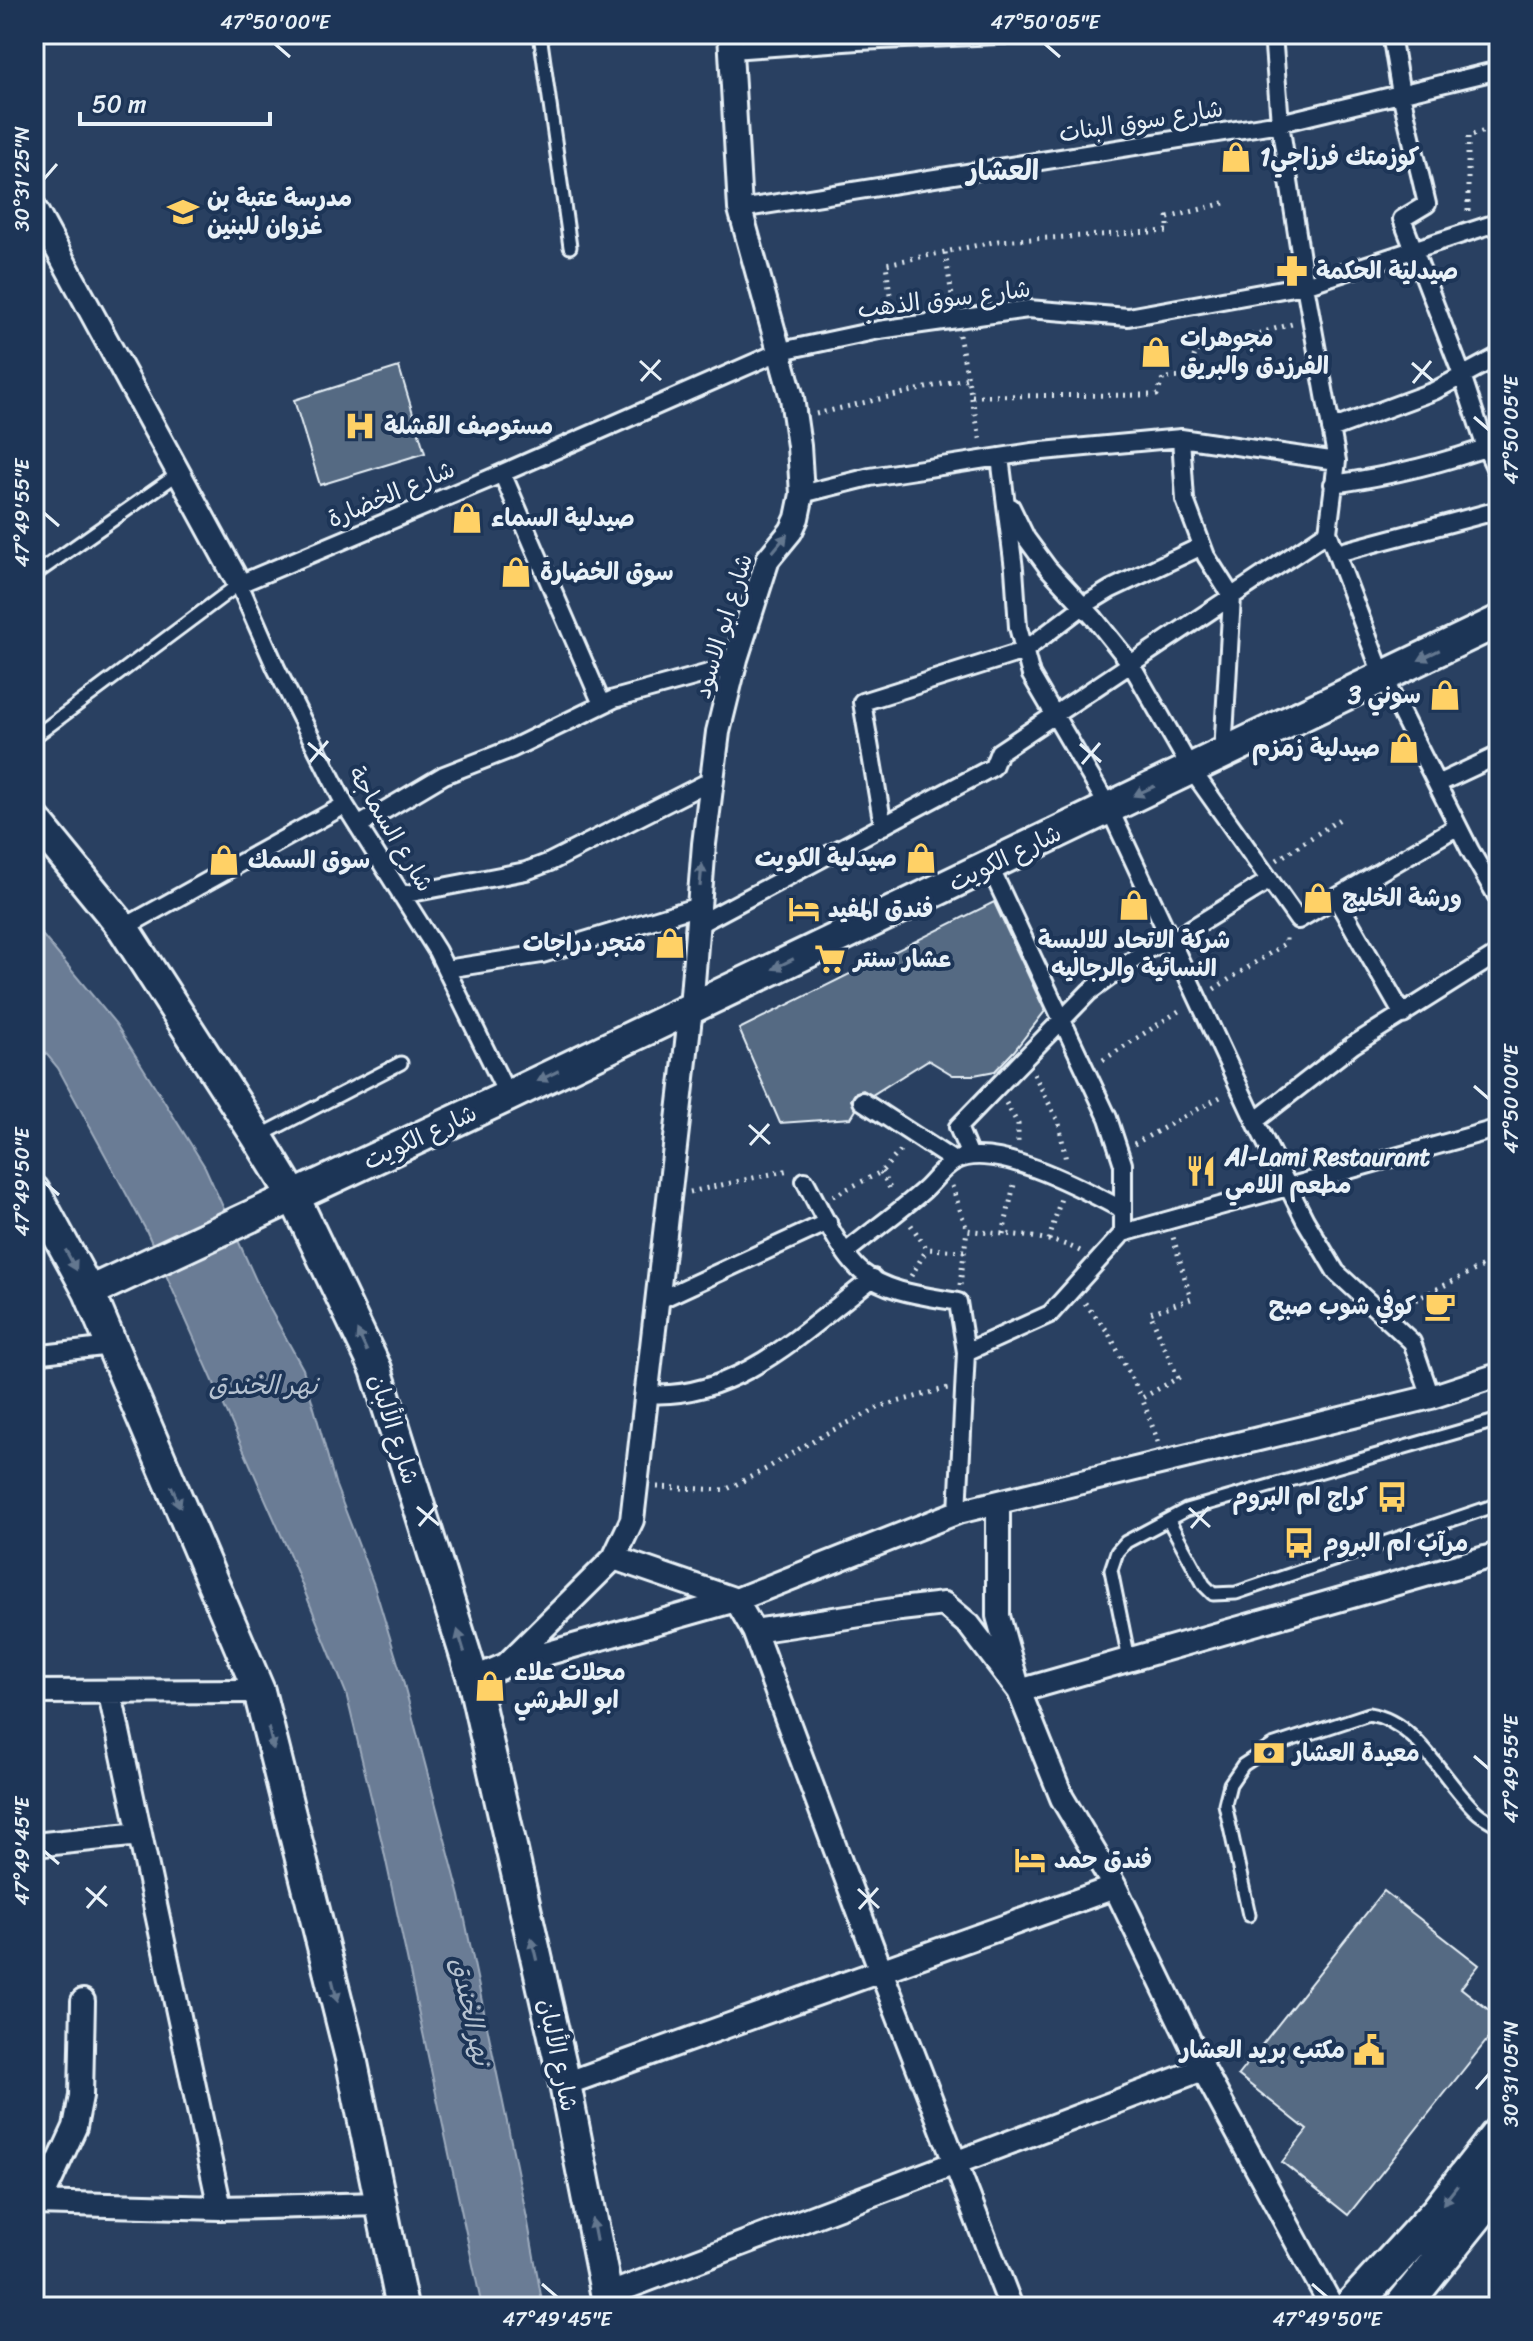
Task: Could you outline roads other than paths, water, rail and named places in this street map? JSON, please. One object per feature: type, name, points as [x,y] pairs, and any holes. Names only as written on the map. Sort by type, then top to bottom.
[{"type":"main road","name":"شارع الكويت","points":[[101,1287],[508,1096],[1499,621]]},
{"type":"main road","name":"شارع الألبان","points":[[34,819],[123,928],[258,1138],[282,1202],[376,1369],[473,1679],[565,2084],[608,2301]]},
{"type":"main road","points":[[34,1191],[101,1287],[111,1346],[259,1691],[351,2058],[402,2307]]},
{"type":"main road","points":[[1351,2307],[1438,2212],[1499,2134]]},
{"type":"main road","points":[[1402,2307],[1499,2186]]},
{"type":"street","points":[[730,42],[858,41],[1023,34]]},
{"type":"street","points":[[1273,34],[1280,123],[1337,461],[1328,532],[1383,677],[1499,900]]},
{"type":"street","points":[[1391,34],[1401,94],[1427,204],[1402,219],[1493,446],[1499,476]]},
{"type":"street","name":"شارع ابو الاسود","points":[[506,1665],[614,1558],[632,1520],[691,1008],[718,732],[734,666],[768,559],[791,531],[802,494],[795,418],[781,351],[740,209],[730,42]]},
{"type":"street","name":"شارع سوق البنات","points":[[740,209],[1280,123],[1499,70]]},
{"type":"street","points":[[34,207],[239,584]]},
{"type":"street","name":"شارع سوق الذهب","points":[[781,351],[895,327],[1028,309],[1128,317],[1305,285],[1499,222]]},
{"type":"street","name":"شارع الخضارة","points":[[239,584],[781,351]]},
{"type":"street","points":[[1331,429],[1434,391],[1499,356]]},
{"type":"street","points":[[802,494],[870,477],[992,458],[1181,438],[1337,461]]},
{"type":"street","points":[[1181,438],[1185,500],[1202,546],[1232,597],[1223,753]]},
{"type":"street","points":[[1333,484],[1385,477],[1493,446]]},
{"type":"street","points":[[992,458],[1026,538],[1131,664],[1191,769],[1298,920],[1458,826]]},
{"type":"street","points":[[502,473],[602,704]]},
{"type":"street","points":[[1005,494],[1018,627],[1031,675],[1109,808],[1288,1187],[1336,1272],[1412,1342],[1431,1397]]},
{"type":"street","points":[[1337,553],[1499,510]]},
{"type":"street","points":[[446,969],[542,954],[698,916],[883,826],[993,767],[999,752],[1328,532]]},
{"type":"street","points":[[883,826],[862,702],[1024,651],[1083,606],[1111,589],[1202,546]]},
{"type":"street","name":"شارع السماجة","points":[[239,584],[276,668],[345,805],[446,969],[508,1096]]},
{"type":"street","points":[[358,826],[444,775],[511,749],[602,704],[734,666]]},
{"type":"street","points":[[1437,784],[1499,755]]},
{"type":"street","points":[[401,895],[526,871],[550,862],[712,780]]},
{"type":"street","points":[[123,928],[345,805]]},
{"type":"street","points":[[989,865],[1108,1118],[1123,1164],[1123,1233]]},
{"type":"street","points":[[937,1150],[1089,992],[1148,949],[1171,941],[1266,875]]},
{"type":"street","points":[[1336,898],[1403,1015]]},
{"type":"street","points":[[1255,1121],[1353,1045],[1499,953]]},
{"type":"street","points":[[862,1101],[956,1162],[1018,1162],[1066,1181],[1123,1210]]},
{"type":"street","points":[[846,1252],[956,1162],[958,1127]]},
{"type":"street","points":[[966,1352],[1050,1314],[1123,1233],[1499,1128]]},
{"type":"street","points":[[805,1181],[861,1272],[901,1292],[958,1302],[966,1352],[958,1512]]},
{"type":"street","points":[[657,1301],[828,1222]]},
{"type":"street","points":[[647,1394],[665,1395],[727,1382],[767,1359],[873,1278]]},
{"type":"street","points":[[34,1355],[111,1346]]},
{"type":"street","points":[[473,1679],[506,1665],[736,1600],[958,1512],[1431,1397],[1496,1376]]},
{"type":"street","points":[[998,1503],[998,1616],[1019,1691],[1062,1798],[1115,1887],[1203,2069],[1332,2307]]},
{"type":"street","points":[[1019,1691],[1499,1554]]},
{"type":"street","points":[[614,1558],[736,1600],[754,1631],[1011,2307]]},
{"type":"street","points":[[754,1631],[944,1604],[969,1625],[1019,1691]]},
{"type":"street","points":[[34,1692],[259,1691]]},
{"type":"street","points":[[110,1694],[220,2208]]},
{"type":"street","points":[[34,1845],[140,1834]]},
{"type":"street","points":[[565,2084],[1115,1887]]},
{"type":"street","points":[[83,2001],[81,2096],[75,2127],[37,2203],[220,2208],[381,2204]]},
{"type":"street","points":[[608,2301],[955,2163],[1203,2069]]},
{"type":"lane","points":[[540,34],[570,247]]},
{"type":"lane","points":[[34,575],[178,474]]},
{"type":"lane","points":[[34,737],[239,584]]},
{"type":"lane","points":[[258,1138],[401,1063]]},
{"type":"lane","points":[[1129,1659],[1111,1570],[1117,1552],[1126,1542],[1186,1510],[1499,1420]]},
{"type":"lane","points":[[1169,1521],[1204,1585],[1213,1594],[1236,1593],[1499,1504]]},
{"type":"lane","points":[[1249,1915],[1225,1804],[1230,1784],[1243,1765],[1272,1746],[1369,1714],[1386,1717],[1416,1740],[1479,1814],[1499,1826]]},
{"type":"water","name":"نهر الخندق","points":[[34,925],[116,1024],[205,1167],[264,1298],[303,1369],[336,1486],[374,1585],[402,1677],[460,1896],[543,2307],[482,2307],[383,1847],[346,1693],[287,1548],[147,1232],[58,1068],[34,1039]]},
{"type":"place","name":"كوزمتك فرزاجي1","points":[[1236,157]]},
{"type":"place","name":"مدرسة عتبة بن غزوان للبنين","points":[[183,212]]},
{"type":"place","name":"صيدلية الحكمة","points":[[1292,271]]},
{"type":"place","name":"مجوهرات الفرزدق والبريق","points":[[1156,352]]},
{"type":"place","name":"مستوصف القشلة","points":[[360,426]]},
{"type":"place","name":"صيدلية السماء","points":[[467,518]]},
{"type":"place","name":"سوق الخضارة","points":[[516,572]]},
{"type":"place","name":"سوني 3","points":[[1445,695]]},
{"type":"place","name":"صيدلية زمزم","points":[[1404,748]]},
{"type":"place","name":"صيدلية الكويت","points":[[921,858]]},
{"type":"place","name":"سوق السمك","points":[[224,860]]},
{"type":"place","name":"ورشة الخليج","points":[[1318,898]]},
{"type":"place","name":"شركة الاتحاد للالبسة النسائية والرجاليه","points":[[1134,905]]},
{"type":"place","name":"فندق المفيد","points":[[804,909]]},
{"type":"place","name":"متجر دراجات","points":[[670,943]]},
{"type":"place","name":"عشار سنتر","points":[[830,959]]},
{"type":"place","name":"Al-Lami Restaurant مطعم اللامي","points":[[1201,1171]]},
{"type":"place","name":"كوفي شوب صبح","points":[[1440,1306]]},
{"type":"place","name":"كراج ام البروم","points":[[1392,1497]]},
{"type":"place","name":"مرآب ام البروم","points":[[1299,1543]]},
{"type":"place","name":"محلات علاء ابو الطرشي","points":[[490,1686]]},
{"type":"place","name":"معيدة العشار","points":[[1269,1753]]},
{"type":"place","name":"فندق حمد","points":[[1030,1860]]},
{"type":"place","name":"مكتب بريد العشار","points":[[1369,2050]]},
{"type":"district","name":"العشار","points":[[1003,170]]}]
